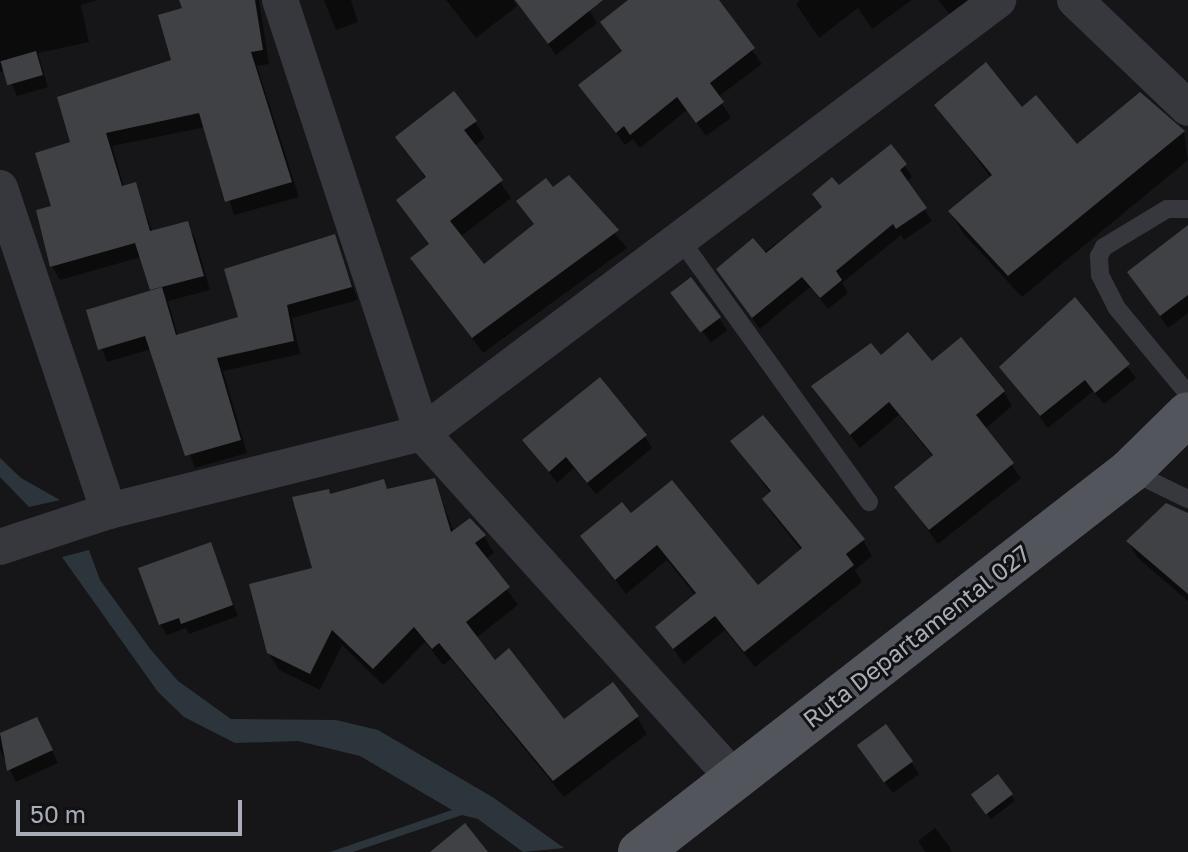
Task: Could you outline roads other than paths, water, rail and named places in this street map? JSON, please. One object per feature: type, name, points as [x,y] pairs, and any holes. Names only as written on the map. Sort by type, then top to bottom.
[{"type":"main road","name":"Ruta Departamental 027","points":[[640,852],[1130,471],[1188,414]]},
{"type":"street","points":[[280,0],[422,433],[733,777]]},
{"type":"street","points":[[0,547],[109,511],[422,433],[998,0]]},
{"type":"street","points":[[1075,0],[1188,108]]},
{"type":"street","points":[[0,188],[109,511]]},
{"type":"lane","points":[[1188,209],[1167,209],[1104,247],[1099,256],[1100,275],[1116,307],[1188,394]]},
{"type":"lane","points":[[680,239],[869,502]]},
{"type":"lane","points":[[1130,471],[1188,499]]}]
